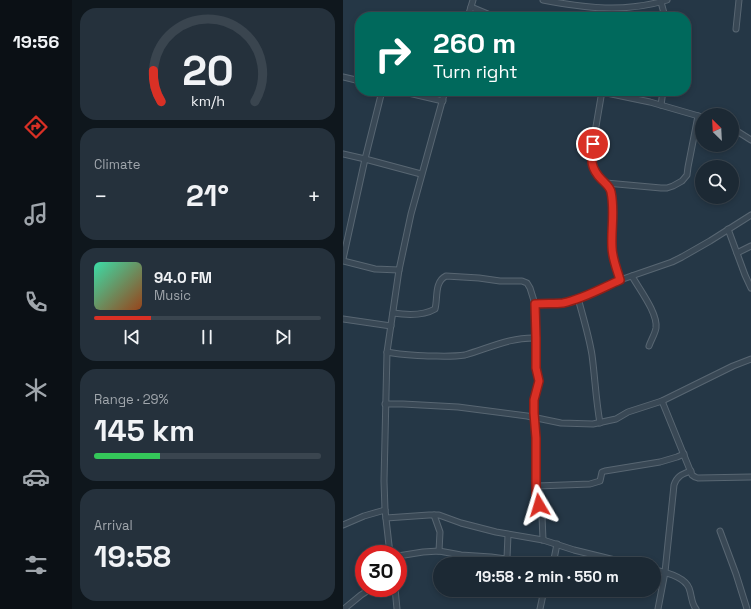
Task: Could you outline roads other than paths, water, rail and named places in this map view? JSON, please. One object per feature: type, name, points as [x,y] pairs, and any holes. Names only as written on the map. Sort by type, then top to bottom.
[{"type":"street","points":[[470,12],[473,0]]},
{"type":"street","points":[[543,0],[582,7],[604,9],[629,8],[664,1],[665,12]]},
{"type":"street","points":[[736,29],[739,0]]},
{"type":"street","points":[[471,7],[483,12]]},
{"type":"street","points":[[343,77],[355,81]]},
{"type":"street","points":[[381,96],[365,159],[343,260],[371,268],[399,270]]},
{"type":"street","points":[[422,96],[443,101]]},
{"type":"street","points":[[390,545],[385,510],[384,473],[387,352],[399,270],[411,214],[444,96]]},
{"type":"street","points":[[601,96],[591,162],[594,170],[610,189],[613,202],[612,253],[620,280]]},
{"type":"street","points":[[620,96],[695,115]]},
{"type":"street","points":[[661,105],[662,96]]},
{"type":"street","points":[[739,132],[751,140]]},
{"type":"street","points":[[606,183],[661,188],[673,186],[682,181],[687,175],[695,139]]},
{"type":"street","points":[[343,154],[421,174]]},
{"type":"street","points":[[535,304],[562,303],[578,298],[620,280],[653,269],[682,257],[751,215]]},
{"type":"street","points":[[729,229],[751,288]]},
{"type":"street","points":[[737,253],[751,246]]},
{"type":"street","points":[[393,313],[419,314],[435,309],[439,285],[442,278],[446,276],[500,281],[522,281],[527,283],[535,304],[536,368],[539,381],[534,400],[536,433],[536,496],[541,516],[543,540]]},
{"type":"street","points":[[632,276],[651,307],[656,322],[656,330],[649,346]]},
{"type":"street","points":[[578,298],[592,356],[597,408],[601,423]]},
{"type":"street","points":[[343,319],[391,326]]},
{"type":"street","points":[[387,352],[447,357],[465,356],[503,342],[536,338]]},
{"type":"street","points":[[385,404],[415,404],[458,407],[561,423],[593,424],[616,419],[629,412],[662,402],[733,366],[751,360]]},
{"type":"street","points":[[662,402],[694,476],[699,478],[751,477]]},
{"type":"street","points":[[537,486],[596,483],[600,481],[602,472],[605,471],[660,462],[684,454]]},
{"type":"street","points":[[658,609],[665,572],[674,485],[677,477],[691,471]]},
{"type":"street","points":[[343,525],[364,516],[385,510]]},
{"type":"street","points":[[386,518],[434,515],[445,516],[461,523],[508,535],[543,540],[602,557]]},
{"type":"street","points":[[434,515],[440,532],[439,551]]},
{"type":"street","points":[[719,531],[736,574],[747,609]]},
{"type":"street","points":[[407,555],[439,551],[461,555],[506,559],[508,535]]},
{"type":"street","points":[[554,557],[557,544]]},
{"type":"street","points":[[661,571],[679,578],[687,584],[696,609]]},
{"type":"street","points":[[344,609],[359,597]]},
{"type":"street","points":[[396,597],[397,609]]},
{"type":"street","points":[[540,609],[543,597]]}]
